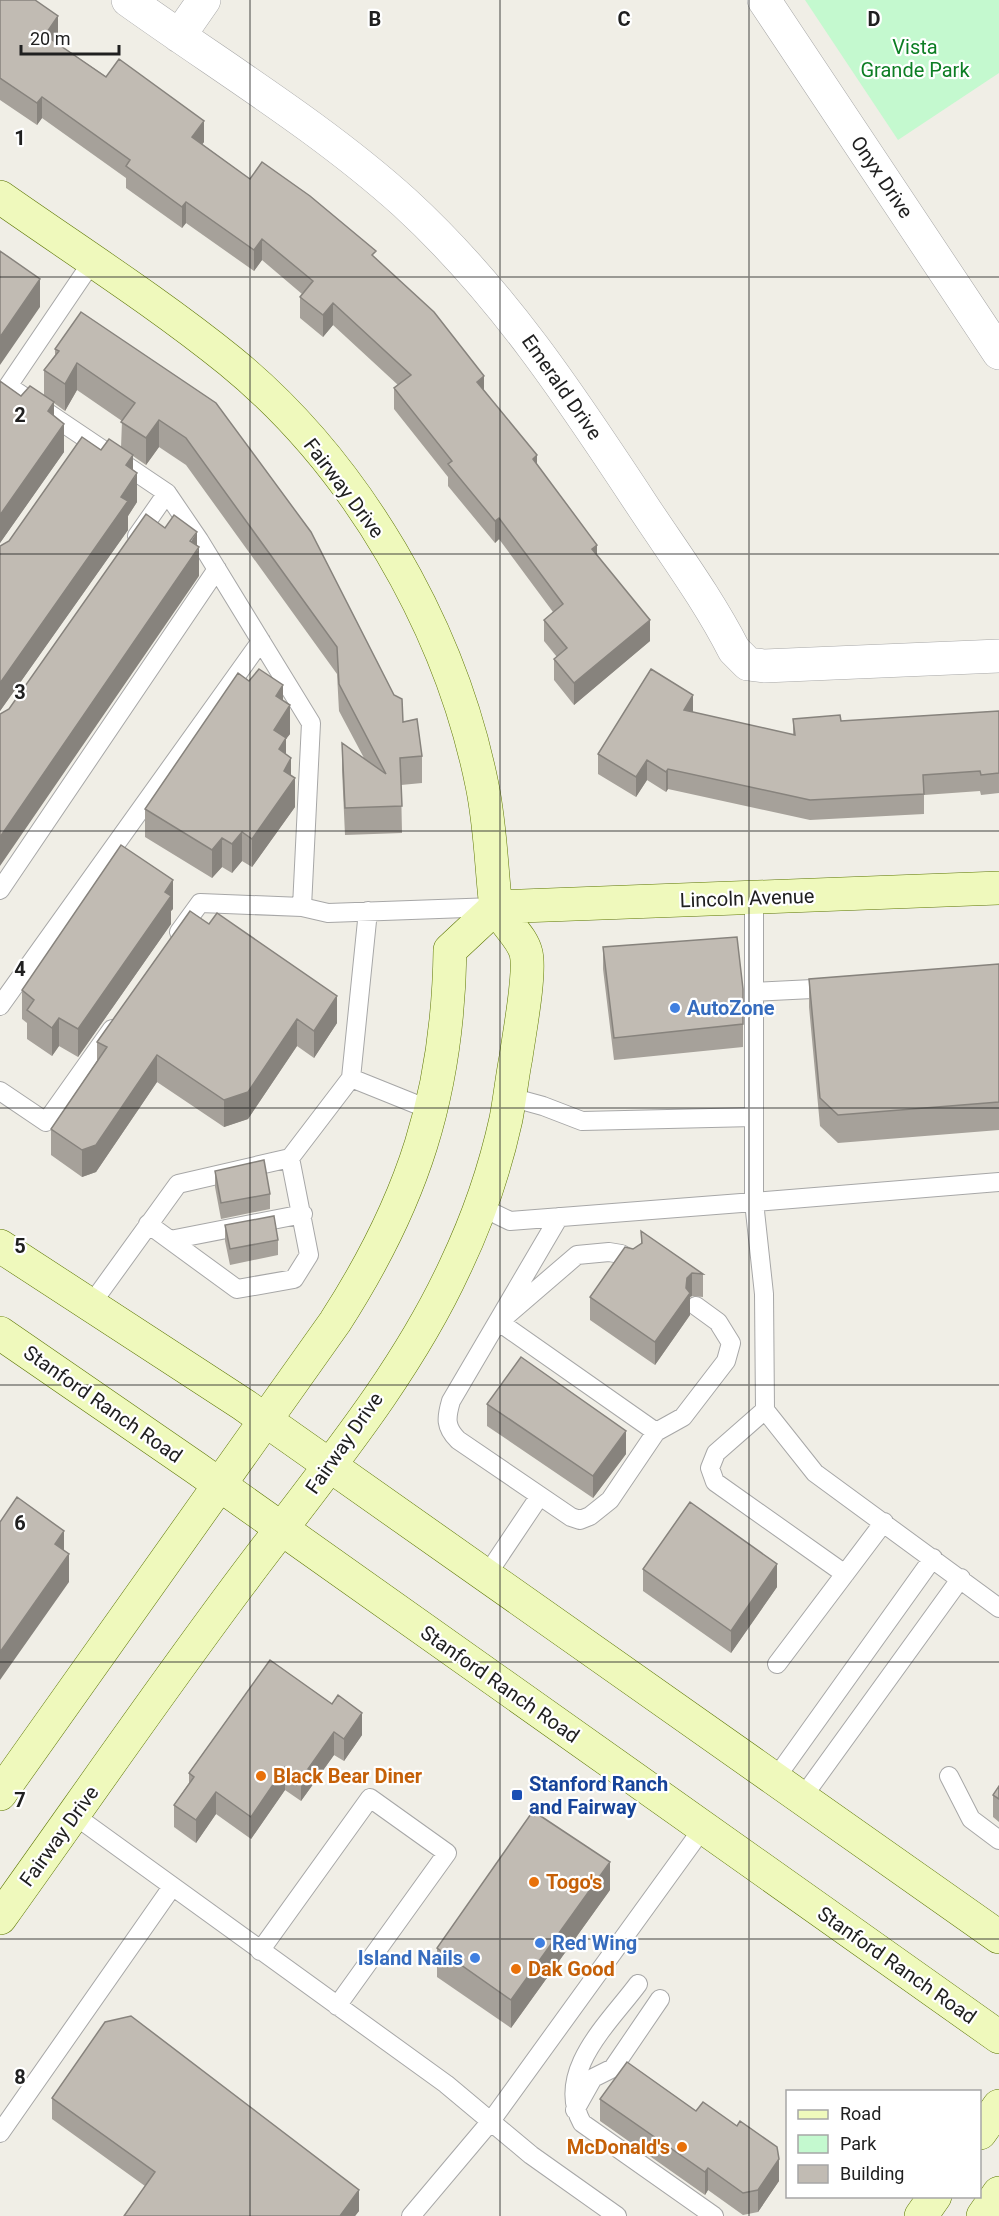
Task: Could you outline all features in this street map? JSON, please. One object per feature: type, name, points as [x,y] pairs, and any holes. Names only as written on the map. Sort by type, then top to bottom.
[{"type":"main road","name":"Fairway Drive","points":[[0,197],[231,362],[269,396],[344,482],[380,535],[416,595],[444,655],[482,782],[490,832],[496,907],[526,952],[522,1019],[502,1137],[480,1206],[454,1270],[417,1337],[331,1466],[242,1581],[0,1918]]},
{"type":"main road","name":"Lincoln Avenue","points":[[496,907],[999,888]]},
{"type":"main road","points":[[0,1794],[335,1322],[373,1260],[409,1183],[433,1110],[446,1024],[450,950],[496,907]]},
{"type":"main road","points":[[0,1246],[92,1303],[265,1420],[999,1937]]},
{"type":"main road","name":"Stanford Ranch Road","points":[[0,1333],[219,1485],[999,2037]]},
{"type":"main road","points":[[981,2132],[999,2106]]},
{"type":"main road","points":[[982,2216],[999,2193]]},
{"type":"main road","points":[[921,2216],[934,2198]]},
{"type":"street","name":"Emerald Drive","points":[[128,0],[359,165],[453,248],[499,300],[572,398],[734,650],[748,664],[764,666],[999,657]]},
{"type":"street","points":[[179,36],[204,0]]},
{"type":"street","name":"Onyx Drive","points":[[764,0],[999,354]]},
{"type":"lane","points":[[92,262],[4,392],[87,438],[167,492],[311,723],[302,907]]},
{"type":"lane","points":[[73,458],[87,438]]},
{"type":"lane","points":[[127,550],[167,492]]},
{"type":"lane","points":[[0,890],[217,569]]},
{"type":"lane","points":[[0,1006],[261,641]]},
{"type":"lane","points":[[753,898],[754,1202],[764,1294],[765,1410],[815,1473],[999,1608]]},
{"type":"lane","points":[[166,951],[200,903],[302,907],[328,913],[496,907]]},
{"type":"lane","points":[[92,1303],[178,1184],[290,1158],[351,1078],[368,911]]},
{"type":"lane","points":[[754,992],[847,987]]},
{"type":"lane","points":[[0,1091],[46,1122],[120,1017]]},
{"type":"lane","points":[[351,1078],[433,1110]]},
{"type":"lane","points":[[510,1097],[543,1106],[582,1121],[754,1117]]},
{"type":"lane","points":[[148,1224],[237,1288],[294,1278],[309,1255],[303,1214],[290,1158]]},
{"type":"lane","points":[[480,1206],[510,1221],[999,1182]]},
{"type":"lane","points":[[170,1240],[303,1214]]},
{"type":"lane","points":[[559,1217],[451,1401],[446,1422],[450,1432],[458,1440],[539,1497],[571,1517],[580,1520],[590,1516],[610,1500],[656,1432],[682,1417],[726,1361],[731,1342],[717,1322],[696,1306]]},
{"type":"lane","points":[[499,1322],[577,1255],[609,1252],[621,1254],[632,1260]]},
{"type":"lane","points":[[499,1322],[656,1432]]},
{"type":"lane","points":[[765,1410],[716,1453],[710,1468],[715,1482],[845,1574]]},
{"type":"lane","points":[[486,1575],[539,1497]]},
{"type":"lane","points":[[777,1664],[884,1522]]},
{"type":"lane","points":[[775,1779],[933,1558]]},
{"type":"lane","points":[[802,1798],[961,1578]]},
{"type":"lane","points":[[949,1776],[971,1819],[999,1840]]},
{"type":"lane","points":[[260,1951],[370,1798],[438,1846],[447,1853],[337,2006]]},
{"type":"lane","points":[[74,1815],[446,2084],[531,2155],[617,2216]]},
{"type":"lane","points":[[411,2216],[491,2121],[703,1828]]},
{"type":"lane","points":[[0,2133],[172,1887]]},
{"type":"lane","points":[[638,1984],[582,2060],[575,2081],[575,2110],[582,2123],[714,2216]]},
{"type":"lane","points":[[575,2110],[593,2078],[613,2068],[660,1999]]},
{"type":"green space","name":"Vista Grande Park","points":[[805,0],[999,0],[999,73],[898,140]]},
{"type":"building","points":[[0,0],[35,0],[58,16],[45,35],[106,77],[119,59],[204,121],[192,137],[250,179],[262,162],[310,196],[376,251],[372,255],[434,312],[484,376],[477,382],[537,455],[533,459],[597,545],[592,549],[650,620],[574,683],[554,659],[567,648],[544,620],[563,604],[499,518],[495,521],[448,464],[452,461],[394,388],[411,375],[333,303],[323,315],[300,297],[313,281],[262,239],[254,250],[186,202],[182,207],[126,166],[130,160],[42,97],[37,103],[0,78]]},
{"type":"building","points":[[0,251],[40,279],[0,337]]},
{"type":"building","points":[[81,312],[216,403],[311,532],[394,695],[402,699],[403,722],[417,719],[422,756],[400,758],[402,806],[345,808],[342,743],[386,774],[339,684],[337,647],[186,438],[159,420],[146,438],[121,422],[135,403],[77,363],[65,384],[44,370],[59,351],[55,349]]},
{"type":"building","points":[[0,381],[21,396],[30,386],[54,402],[48,411],[64,424],[0,515]]},
{"type":"building","points":[[82,437],[101,450],[109,439],[133,455],[126,465],[137,473],[121,497],[128,501],[0,683],[0,546],[9,541]]},
{"type":"building","points":[[146,514],[165,528],[174,515],[197,532],[190,541],[199,547],[0,837],[0,714],[9,709]]},
{"type":"building","points":[[259,669],[283,685],[276,696],[290,705],[274,730],[286,738],[279,749],[291,758],[284,771],[295,778],[252,839],[242,832],[232,844],[222,838],[212,850],[145,809],[238,673],[249,681]]},
{"type":"building","points":[[651,669],[693,695],[684,710],[795,735],[793,719],[840,715],[841,721],[999,711],[999,773],[981,775],[980,771],[923,775],[924,794],[810,800],[668,769],[666,772],[647,760],[636,777],[598,754]]},
{"type":"building","points":[[121,845],[173,880],[165,892],[171,896],[78,1029],[59,1018],[52,1028],[27,1010],[34,1000],[22,990]]},
{"type":"building","points":[[190,911],[209,924],[217,913],[337,996],[314,1031],[297,1019],[248,1092],[224,1100],[157,1055],[96,1145],[82,1150],[51,1129],[107,1047],[97,1042]]},
{"type":"building","name":"AutoZone","points":[[737,937],[743,989],[743,1024],[614,1038],[603,947]]},
{"type":"building","points":[[999,964],[999,1102],[838,1115],[820,1098],[809,979]]},
{"type":"building","points":[[264,1160],[270,1194],[221,1203],[215,1171]]},
{"type":"building","points":[[274,1216],[278,1240],[230,1249],[225,1225]]},
{"type":"building","points":[[641,1231],[703,1274],[692,1273],[687,1278],[686,1288],[690,1293],[655,1342],[590,1297],[625,1247],[633,1249],[642,1243]]},
{"type":"building","points":[[521,1357],[626,1431],[593,1476],[487,1404]]},
{"type":"building","points":[[17,1497],[64,1531],[55,1544],[69,1554],[0,1652],[0,1522]]},
{"type":"building","points":[[690,1502],[777,1564],[731,1631],[643,1569]]},
{"type":"building","name":"Black Bear Diner","points":[[270,1660],[332,1704],[338,1695],[362,1713],[344,1739],[334,1732],[301,1779],[285,1767],[251,1817],[216,1792],[196,1820],[174,1805],[194,1777],[189,1773]]},
{"type":"building","points":[[999,1786],[999,1799],[993,1795]]},
{"type":"building","points":[[533,1811],[610,1862],[511,2000],[437,1948]]},
{"type":"building","points":[[131,2016],[359,2190],[340,2216],[124,2216],[155,2172],[52,2098],[105,2022]]},
{"type":"building","points":[[627,2062],[696,2111],[703,2102],[737,2126],[740,2121],[777,2147],[779,2159],[758,2190],[743,2193],[708,2168],[705,2172],[600,2099]]},
{"type":"place","name":"AutoZone","points":[[675,1008]]},
{"type":"place","name":"Black Bear Diner","points":[[261,1776]]},
{"type":"place","name":"Stanford Ranch and Fairway","points":[[517,1795]]},
{"type":"place","name":"Togo's","points":[[534,1882]]},
{"type":"place","name":"Red Wing","points":[[540,1943]]},
{"type":"place","name":"Island Nails","points":[[475,1958]]},
{"type":"place","name":"Dak Good","points":[[516,1969]]},
{"type":"place","name":"McDonald's","points":[[682,2147]]}]
